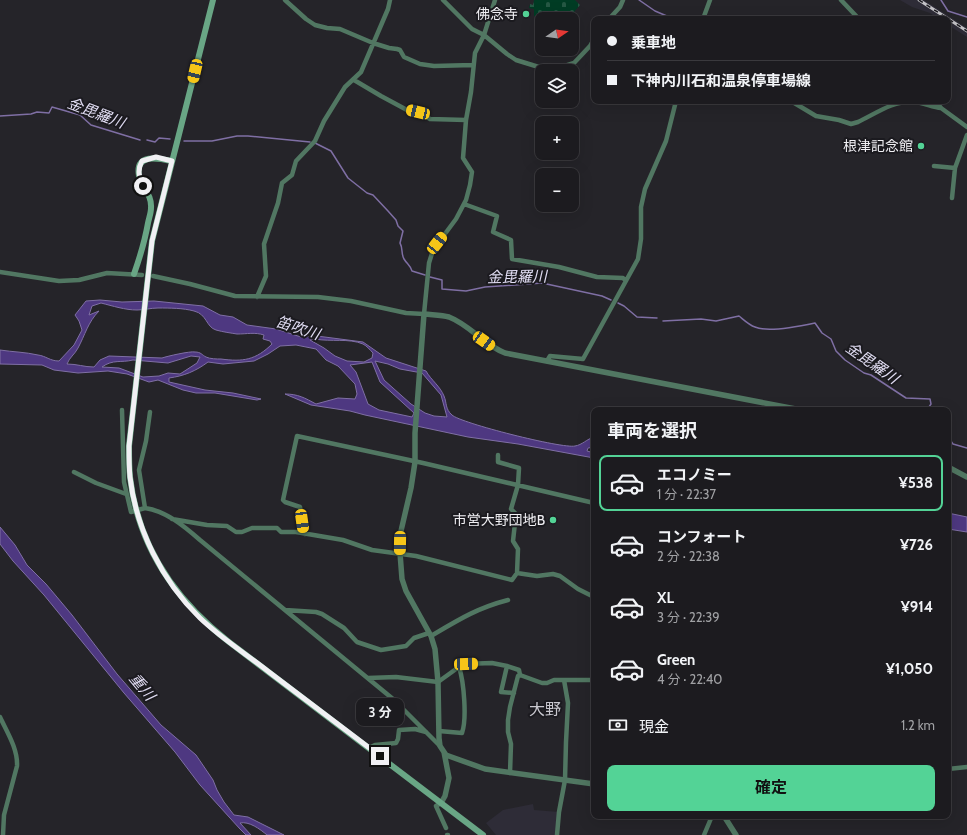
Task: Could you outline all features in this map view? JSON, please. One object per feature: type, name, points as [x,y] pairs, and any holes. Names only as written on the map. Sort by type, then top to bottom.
[{"type":"main road","points":[[213,0],[152,241],[129,446],[130,476],[137,510],[143,529],[154,556],[176,591],[199,617],[229,642],[483,835]]},
{"type":"main road","points":[[134,274],[143,246],[151,207],[149,194],[139,177],[139,167],[142,161],[149,158],[156,157],[172,161]]},
{"type":"street","points":[[285,0],[315,25],[340,29],[373,43],[400,50],[404,56],[420,64],[434,66],[473,65]]},
{"type":"street","points":[[257,297],[266,276],[264,244],[278,203],[282,183],[292,175],[296,161],[315,140],[324,121],[345,87],[354,80],[365,66],[388,9],[390,0]]},
{"type":"street","points":[[443,0],[472,29],[484,35],[516,60],[552,70],[574,63],[591,48]]},
{"type":"street","points":[[440,746],[436,649],[430,634],[406,590],[402,579],[400,553],[401,531],[411,488],[415,462],[424,314],[429,263],[432,250],[456,219],[469,192],[472,172],[463,158],[473,65],[475,53],[484,35],[494,0]]},
{"type":"street","points":[[612,16],[620,7],[623,0]]},
{"type":"street","points":[[704,16],[710,0]]},
{"type":"street","points":[[841,0],[857,16]]},
{"type":"street","points":[[354,80],[407,110],[418,112],[430,119],[466,120]]},
{"type":"street","points":[[547,361],[550,356],[583,359],[625,280],[638,259],[641,239],[641,207],[645,189],[666,141],[675,104]]},
{"type":"street","points":[[796,104],[816,116],[839,120],[850,124],[858,122],[896,104]]},
{"type":"street","points":[[922,104],[941,108]]},
{"type":"street","points":[[938,104],[941,108],[967,127]]},
{"type":"street","points":[[952,198],[955,168],[967,135]]},
{"type":"street","points":[[934,166],[955,168]]},
{"type":"street","points":[[464,204],[496,216],[493,232],[511,240],[512,259],[559,267],[597,277],[608,279],[623,278],[625,280]]},
{"type":"street","points":[[0,272],[64,281],[79,280],[107,273],[142,275]]},
{"type":"street","points":[[154,276],[236,296],[318,297],[350,301],[406,312],[440,315],[458,321],[484,341],[499,350],[512,354],[785,407]]},
{"type":"street","points":[[122,410],[124,482],[131,512],[145,508],[160,512],[200,540],[398,703],[440,746],[446,755],[485,769],[591,784]]},
{"type":"street","points":[[145,508],[139,470],[146,441],[150,412]]},
{"type":"street","points":[[304,534],[300,507],[283,500],[297,436],[591,502]]},
{"type":"street","points":[[172,519],[207,525],[227,526],[236,532],[242,532],[252,528],[277,528],[281,532],[296,532],[343,540],[372,550],[400,553],[512,580],[517,573],[518,549],[513,541],[516,514],[511,509],[518,485],[519,468],[498,462],[498,455]]},
{"type":"street","points":[[951,469],[967,477]]},
{"type":"street","points":[[74,472],[96,483],[126,494]]},
{"type":"street","points":[[517,573],[538,576],[553,574],[560,576],[578,589],[591,596]]},
{"type":"street","points":[[285,610],[316,612],[322,614],[344,628],[357,642],[370,648],[381,650],[406,646],[414,638],[430,634],[481,608],[508,600]]},
{"type":"street","points":[[368,678],[396,677],[438,682],[463,664],[486,663],[507,666],[519,670],[520,675]]},
{"type":"street","points":[[507,666],[501,692],[514,693]]},
{"type":"street","points":[[439,731],[462,734],[465,716],[459,667]]},
{"type":"street","points":[[520,675],[542,683],[547,683],[554,680],[591,680]]},
{"type":"street","points":[[510,773],[511,744],[508,720],[518,676],[520,675]]},
{"type":"street","points":[[557,835],[564,780],[568,703],[564,680]]},
{"type":"street","points":[[0,717],[16,752],[18,760],[4,815],[3,835]]},
{"type":"street","points":[[369,748],[375,745],[396,742],[398,739],[399,730],[415,729],[426,732]]},
{"type":"street","points":[[444,752],[448,772],[448,784],[445,796],[441,803],[436,806],[446,828]]},
{"type":"street","points":[[951,769],[967,767]]},
{"type":"street","points":[[704,835],[711,819]]},
{"type":"street","points":[[726,819],[736,835]]},
{"type":"shaded area","points":[[900,0],[924,0],[949,16],[934,16],[912,7]]},
{"type":"shaded area","points":[[951,18],[967,28],[967,37],[951,27]]},
{"type":"shaded area","points":[[86,301],[154,301],[203,306],[220,315],[233,317],[247,325],[276,329],[301,337],[317,336],[363,342],[386,358],[426,371],[442,392],[450,413],[459,419],[512,435],[552,444],[575,446],[591,438],[591,448],[588,448],[587,451],[591,452],[591,457],[518,444],[468,437],[350,411],[311,405],[285,394],[301,397],[316,404],[338,398],[355,399],[357,394],[355,384],[338,366],[326,360],[316,349],[296,345],[280,346],[254,361],[223,364],[208,362],[190,373],[169,378],[169,382],[205,390],[233,393],[261,399],[257,400],[215,393],[196,393],[183,390],[158,380],[149,382],[127,374],[108,371],[78,373],[54,370],[42,365],[0,364],[0,350],[33,354],[59,361],[74,345],[82,330],[75,315]],"holes":[[[101,303],[132,310],[155,308],[190,310],[202,315],[210,326],[216,330],[237,334],[261,334],[264,335],[263,339],[270,341],[272,344],[255,357],[243,360],[211,359],[199,352],[192,352],[162,358],[109,356],[100,360],[94,367],[67,364],[78,348],[92,320],[99,311],[89,315],[92,306]],[[315,339],[358,342],[367,347],[373,353],[372,358],[364,362],[347,361],[335,356],[310,340]],[[191,356],[200,357],[197,363],[180,374],[168,373],[159,376],[143,377],[119,368],[102,367],[113,362],[133,360],[168,363]],[[375,361],[400,369],[422,373],[441,395],[447,417],[434,416],[425,413],[411,404],[384,380]],[[372,362],[380,382],[414,413],[412,417],[379,410],[368,404],[356,372],[350,365]]]},
{"type":"shaded area","points":[[951,514],[967,517],[967,532],[951,529]]},
{"type":"shaded area","points":[[0,527],[15,545],[27,565],[46,584],[72,615],[117,674],[161,725],[196,755],[213,780],[224,802],[234,815],[248,817],[284,835],[267,835],[261,830],[247,823],[240,823],[251,835],[246,835],[240,829],[200,785],[175,752],[124,693],[44,595],[13,561],[0,544]]},
{"type":"shaded area","points":[[533,804],[534,810],[559,812],[557,835],[496,835],[486,823],[503,810]]},
{"type":"green space","points":[[534,0],[575,0],[580,5],[574,12],[535,12],[535,16],[534,9],[529,8],[530,4],[533,5]]},
{"type":"waterway","points":[[639,0],[655,11],[667,16]]},
{"type":"waterway","points":[[941,0],[948,11],[967,17]]},
{"type":"waterway","name":"金毘羅川","points":[[0,116],[31,114],[37,112],[49,113],[52,107],[80,115],[91,125],[140,140]]},
{"type":"waterway","name":"金毘羅川","points":[[184,141],[212,141],[237,136],[248,136],[310,142]]},
{"type":"waterway","name":"金毘羅川","points":[[147,140],[155,142],[159,138],[170,139]]},
{"type":"waterway","name":"金毘羅川","points":[[315,143],[331,151],[348,178],[367,193],[373,195],[396,220],[398,226],[403,231],[400,243],[404,259],[412,271],[425,275]]},
{"type":"waterway","name":"金毘羅川","points":[[430,277],[442,280],[442,289],[466,291],[485,287],[542,283],[602,296],[611,300]]},
{"type":"waterway","name":"金毘羅川","points":[[618,303],[637,317],[657,318]]},
{"type":"waterway","name":"金毘羅川","points":[[663,321],[701,319],[716,321],[739,316],[753,326],[761,329],[785,328],[815,323],[822,333],[831,339],[836,351],[845,360],[906,398],[930,399],[931,404],[929,407]]},
{"type":"waterway","name":"金毘羅川","points":[[951,441],[953,444],[967,448]]},
{"type":"railway","points":[[919,0],[944,16]]},
{"type":"railway","points":[[951,21],[967,31]]},
{"type":"place","name":"佛念寺","points":[[526,14]]},
{"type":"place","name":"根津記念館","points":[[921,146]]},
{"type":"place","name":"市営大野団地B","points":[[553,520]]},
{"type":"district","name":"大野","points":[[545,709]]},
{"type":"route","points":[[143,186],[139,177],[139,167],[142,161],[156,157],[172,161],[152,241],[129,446],[130,476],[133,493],[148,543],[154,556],[176,591],[199,617],[229,642],[380,756]]},
{"type":"water label","name":"笛吹川","points":[[298,328]]},
{"type":"water label","name":"重川","points":[[142,687]]}]
